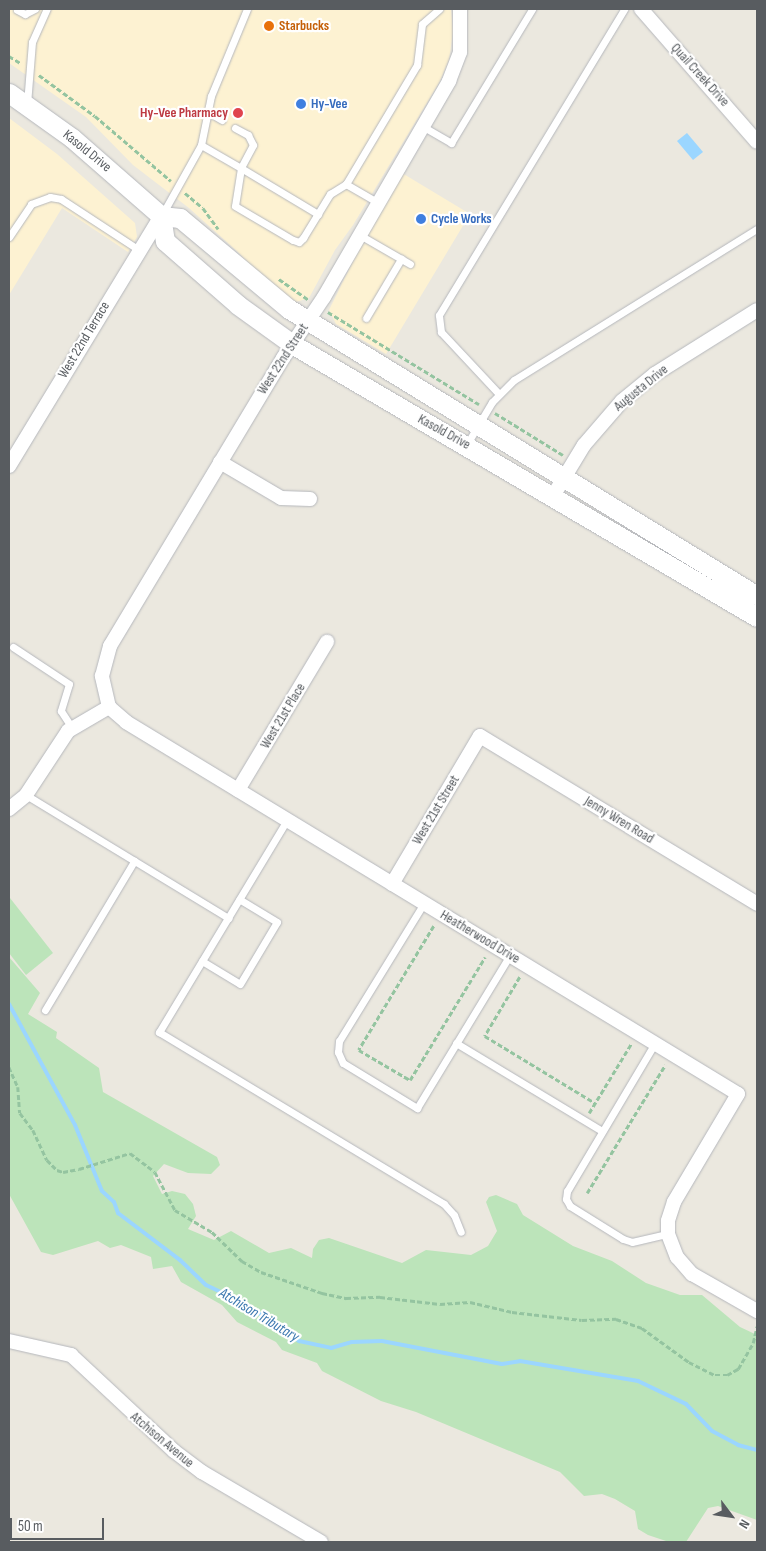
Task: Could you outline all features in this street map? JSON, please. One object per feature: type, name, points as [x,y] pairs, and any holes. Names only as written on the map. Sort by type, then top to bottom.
[{"type":"main road","name":"Kasold Drive","points":[[9,93],[27,104],[108,168],[161,216],[180,218],[247,277],[308,321],[757,596]]},
{"type":"main road","name":"Kasold Drive","points":[[161,216],[165,241],[238,304],[292,344],[757,617]]},
{"type":"street","name":"West 22nd Street","points":[[109,706],[102,676],[110,646],[220,462],[318,305],[456,65],[461,40],[460,9]]},
{"type":"street","name":"Quail Creek Drive","points":[[641,9],[757,142]]},
{"type":"street","name":"West 22nd Terrace","points":[[9,466],[161,216]]},
{"type":"street","name":"Augusta Drive","points":[[553,496],[596,430],[638,387],[757,310]]},
{"type":"street","points":[[220,462],[281,498],[310,499]]},
{"type":"street","name":"West 21st Place","points":[[238,790],[327,642]]},
{"type":"street","points":[[9,809],[26,795],[60,741],[72,728],[109,706]]},
{"type":"street","name":"Heatherwood Drive","points":[[109,706],[126,722],[738,1094],[674,1202],[668,1222],[668,1234]]},
{"type":"street","name":"West 21st Street","points":[[392,884],[480,736]]},
{"type":"street","name":"Jenny Wren Road","points":[[480,736],[757,904]]},
{"type":"street","points":[[668,1234],[677,1257],[692,1274],[757,1312]]},
{"type":"street","name":"Atchison Avenue","points":[[9,1341],[71,1355],[174,1451],[202,1472],[320,1542]]},
{"type":"lane","points":[[17,10],[25,14],[34,9]]},
{"type":"lane","points":[[27,104],[32,70],[34,33],[47,9]]},
{"type":"lane","points":[[161,216],[201,145],[211,96],[247,9]]},
{"type":"lane","points":[[235,128],[248,135],[253,145],[240,168],[235,206],[299,242],[330,194],[346,184],[417,65],[422,24],[440,9]]},
{"type":"lane","points":[[422,126],[451,144],[532,9]]},
{"type":"lane","points":[[499,394],[441,332],[439,315],[624,9]]},
{"type":"lane","points":[[208,112],[222,120]]},
{"type":"lane","points":[[201,145],[318,214]]},
{"type":"lane","points":[[346,184],[377,202]]},
{"type":"lane","points":[[9,237],[31,204],[50,197],[61,199],[139,250]]},
{"type":"lane","points":[[466,445],[499,394],[514,380],[757,229]]},
{"type":"lane","points":[[358,234],[410,264]]},
{"type":"lane","points":[[366,318],[401,259]]},
{"type":"lane","points":[[14,647],[69,684],[61,711],[72,728]]},
{"type":"lane","points":[[26,795],[228,918]]},
{"type":"lane","points":[[286,820],[159,1032],[444,1204],[454,1215],[461,1232]]},
{"type":"lane","points":[[45,1010],[134,861]]},
{"type":"lane","points":[[202,961],[240,984],[254,961],[277,922],[239,899]]},
{"type":"lane","points":[[424,903],[339,1041],[338,1052],[343,1063],[417,1108],[510,955]]},
{"type":"lane","points":[[456,1043],[602,1131]]},
{"type":"lane","points":[[655,1043],[567,1191],[566,1199],[570,1206],[623,1239],[632,1242],[668,1234]]},
{"type":"path","points":[[9,56],[32,70],[95,116],[166,177]]},
{"type":"path","points":[[189,195],[225,235]]},
{"type":"path","points":[[276,277],[318,305],[574,462]]},
{"type":"path","points":[[434,926],[359,1050],[410,1080],[485,957]]},
{"type":"path","points":[[520,977],[485,1036],[595,1103]]},
{"type":"path","points":[[589,1113],[631,1044]]},
{"type":"path","points":[[587,1193],[665,1065]]},
{"type":"path","points":[[9,1067],[18,1088],[20,1113],[33,1130],[47,1160],[63,1172],[130,1153],[149,1164],[162,1182],[175,1210],[212,1232],[242,1261],[261,1272],[322,1293],[346,1298],[380,1297],[440,1304],[470,1302],[496,1310],[623,1321],[642,1328],[689,1362],[715,1375],[727,1375],[738,1369],[753,1343],[757,1326]]},
{"type":"shaded area","points":[[9,9],[451,9],[453,32],[449,60],[439,83],[353,225],[335,250],[309,298],[296,302],[259,276],[239,253],[189,208],[133,165],[86,117],[9,63]]},
{"type":"shaded area","points":[[9,118],[57,154],[135,223],[137,237],[128,252],[62,208],[9,295]]},
{"type":"shaded area","points":[[402,173],[470,214],[386,354],[336,324],[329,310],[356,255]]},
{"type":"green space","points":[[10,898],[53,953],[26,975],[9,953]]},
{"type":"green space","points":[[9,957],[40,993],[28,1014],[57,1032],[56,1038],[99,1068],[103,1092],[217,1157],[220,1165],[211,1174],[188,1173],[164,1164],[153,1176],[162,1194],[172,1191],[185,1194],[193,1204],[196,1216],[188,1229],[214,1240],[231,1231],[269,1253],[291,1248],[312,1258],[313,1249],[319,1240],[329,1238],[402,1263],[426,1250],[471,1255],[488,1246],[497,1231],[486,1202],[489,1197],[496,1195],[517,1204],[523,1215],[573,1246],[612,1261],[646,1283],[680,1295],[702,1295],[740,1327],[757,1335],[757,1520],[718,1506],[708,1508],[686,1542],[669,1542],[648,1535],[638,1529],[635,1511],[615,1499],[602,1494],[584,1496],[560,1472],[416,1412],[381,1401],[322,1371],[317,1363],[282,1350],[276,1342],[237,1322],[222,1305],[181,1282],[172,1266],[153,1269],[151,1257],[121,1245],[110,1248],[98,1241],[53,1255],[41,1252],[9,1194]]},
{"type":"water","points":[[687,133],[703,152],[693,160],[677,141]]},
{"type":"waterway","name":"Atchison Tributary","points":[[9,1004],[75,1125],[102,1191],[114,1202],[118,1213],[180,1260],[206,1285],[244,1303],[299,1341],[331,1348],[352,1342],[382,1341],[502,1364],[520,1361],[638,1381],[686,1404],[712,1431],[738,1445],[757,1450]]},
{"type":"place","name":"Starbucks","points":[[269,26]]},
{"type":"place","name":"Hy-Vee","points":[[301,104]]},
{"type":"place","name":"Hy-Vee Pharmacy","points":[[238,113]]},
{"type":"place","name":"Cycle Works","points":[[421,219]]}]
